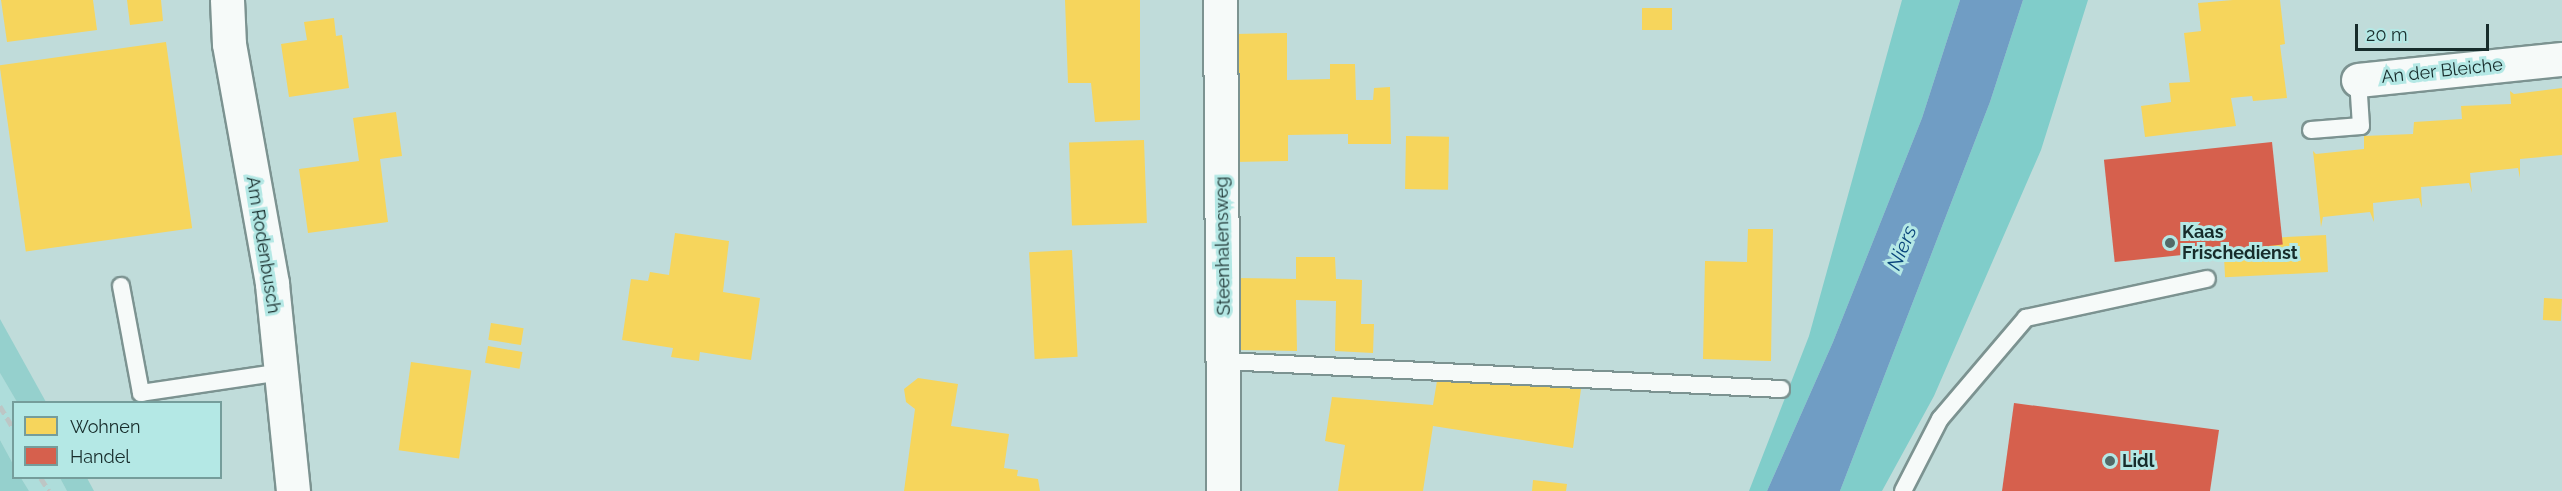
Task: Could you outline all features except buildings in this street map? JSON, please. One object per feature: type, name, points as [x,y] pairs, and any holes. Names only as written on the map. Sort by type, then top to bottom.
[{"type":"street","name":"Am Rodenbusch","points":[[227,0],[229,44],[272,284],[293,491]]},
{"type":"street","name":"Steenhalensweg","points":[[1220,0],[1223,491]]},
{"type":"street","name":"An der Bleiche","points":[[2358,80],[2562,58]]},
{"type":"lane","points":[[2311,130],[2361,126],[2358,80]]},
{"type":"lane","points":[[1903,491],[1940,419],[2026,318],[2207,279]]},
{"type":"lane","points":[[121,286],[142,398],[281,372]]},
{"type":"lane","points":[[1224,361],[1781,389]]},
{"type":"shaded area","points":[[1902,0],[1960,0],[1922,118],[1833,342],[1767,491],[1749,491],[1809,336]]},
{"type":"shaded area","points":[[2023,0],[2088,0],[2041,150],[1934,396],[1882,491],[1840,491],[1990,102]]},
{"type":"shaded area","points":[[0,319],[45,401],[16,401],[0,373]]},
{"type":"shaded area","points":[[0,373],[16,401],[12,401],[12,462],[0,440]]},
{"type":"shaded area","points":[[0,440],[12,462],[12,479],[22,479],[29,491],[0,491]]},
{"type":"shaded area","points":[[22,479],[61,479],[67,491],[29,491]]},
{"type":"shaded area","points":[[61,479],[88,479],[94,491],[67,491]]},
{"type":"water","name":"Niers","points":[[1960,0],[2023,0],[1990,102],[1840,491],[1767,491],[1833,342],[1922,118]]},
{"type":"railway","points":[[0,406],[12,426]]},
{"type":"railway","points":[[42,479],[49,491]]},
{"type":"place","name":"Kaas Frischedienst","points":[[2170,243]]},
{"type":"place","name":"Lidl","points":[[2110,461]]}]
